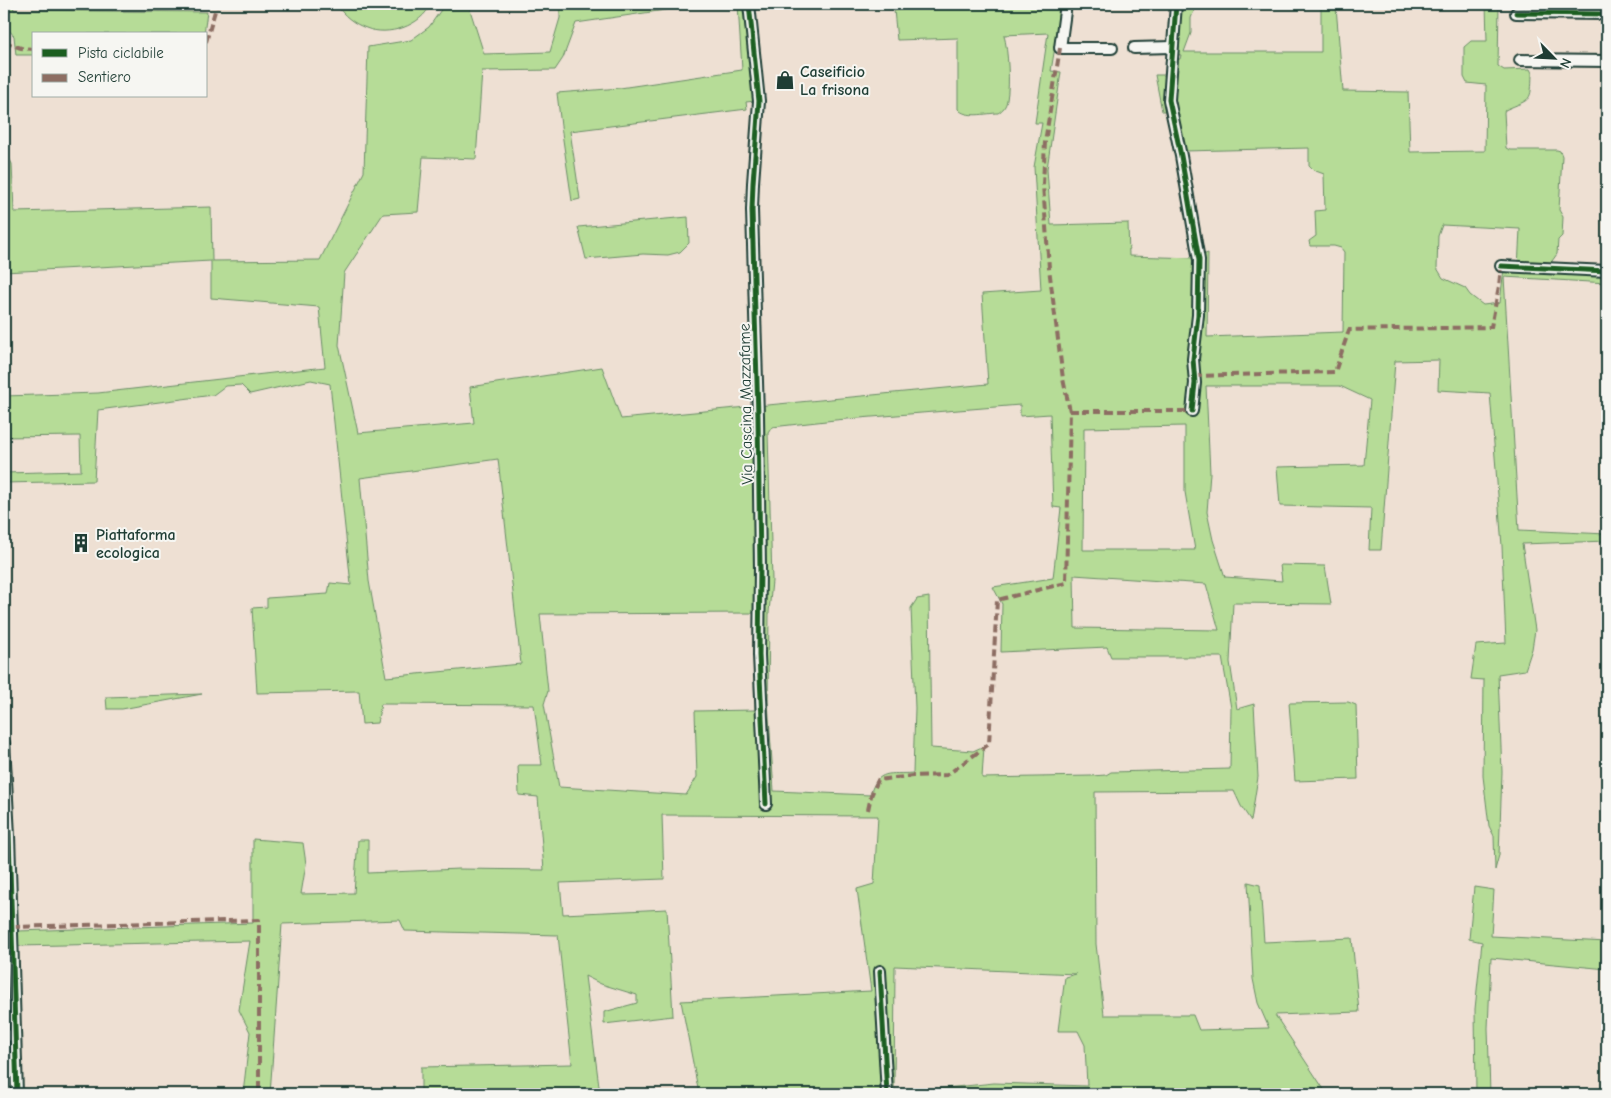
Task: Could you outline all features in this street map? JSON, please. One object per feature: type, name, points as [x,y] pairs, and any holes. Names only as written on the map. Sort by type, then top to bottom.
[{"type":"street","name":"Via Cascina Mazzafame","points":[[749,4],[759,101],[752,184],[752,210],[758,416],[759,655],[766,804]]},
{"type":"street","points":[[1066,4],[1060,48],[1112,48]]},
{"type":"street","points":[[1176,4],[1169,102],[1181,156],[1199,257],[1198,315],[1193,358],[1194,388],[1192,411]]},
{"type":"street","points":[[1516,13],[1607,14]]},
{"type":"street","points":[[1134,48],[1172,48]]},
{"type":"street","points":[[1520,60],[1607,61]]},
{"type":"street","points":[[1501,266],[1607,271]]},
{"type":"street","points":[[4,742],[17,1094]]},
{"type":"street","points":[[880,971],[887,1094]]},
{"type":"street","points":[[4,1036],[15,1036]]},
{"type":"green space","points":[[4,4],[13,4],[14,10],[207,12],[204,32],[32,32],[32,55],[16,55],[14,36],[4,24]]},
{"type":"green space","points":[[336,4],[431,4],[426,12],[412,24],[403,28],[384,31],[366,28],[353,22]]},
{"type":"green space","points":[[445,4],[470,4],[470,10],[484,54],[550,52],[560,18],[560,4],[706,4],[576,23],[563,58],[555,70],[482,71],[476,159],[423,157],[418,212],[383,214],[344,273],[339,345],[358,433],[474,423],[470,387],[602,367],[621,419],[988,384],[982,294],[1041,290],[1034,167],[1042,123],[1035,123],[1048,33],[1004,35],[1007,50],[1008,76],[1006,104],[998,113],[971,115],[958,109],[958,38],[897,40],[894,10],[1062,4],[1051,71],[1061,72],[1047,169],[1051,225],[1128,223],[1129,256],[1195,258],[1208,253],[1207,337],[1343,332],[1344,252],[1341,248],[1334,246],[1310,246],[1309,241],[1316,236],[1315,211],[1325,210],[1324,174],[1313,170],[1309,166],[1309,148],[1184,151],[1173,111],[1162,111],[1155,75],[1173,75],[1175,60],[1180,59],[1181,55],[1174,54],[1180,4],[1197,4],[1191,18],[1191,33],[1184,52],[1321,52],[1321,6],[1336,7],[1343,91],[1408,92],[1410,152],[1485,151],[1486,85],[1467,83],[1464,77],[1464,47],[1471,41],[1487,41],[1486,4],[1499,4],[1498,66],[1504,70],[1530,69],[1532,73],[1531,90],[1528,98],[1504,112],[1506,148],[1510,150],[1557,150],[1560,151],[1562,156],[1559,210],[1563,217],[1562,236],[1558,240],[1557,254],[1547,268],[1607,273],[1607,283],[1504,277],[1519,530],[1607,534],[1607,541],[1522,544],[1535,630],[1532,649],[1525,670],[1498,674],[1502,772],[1499,855],[1495,870],[1494,836],[1489,826],[1483,776],[1484,680],[1471,679],[1476,645],[1506,643],[1502,546],[1490,393],[1438,390],[1439,360],[1395,361],[1381,550],[1369,550],[1371,508],[1280,506],[1277,467],[1364,465],[1370,400],[1340,386],[1206,386],[1210,473],[1207,512],[1213,540],[1225,577],[1282,581],[1280,565],[1325,566],[1331,604],[1233,603],[1230,662],[1237,709],[1254,704],[1258,777],[1251,821],[1234,791],[1095,792],[1096,944],[1104,1015],[1193,1015],[1199,1030],[1269,1028],[1258,1003],[1253,979],[1248,882],[1260,885],[1264,942],[1352,938],[1359,1012],[1275,1015],[1327,1094],[935,1094],[936,1089],[994,1083],[1087,1086],[1085,1045],[1078,1031],[1058,1031],[1065,977],[1076,974],[895,966],[894,1094],[699,1094],[681,1001],[871,991],[857,889],[874,884],[878,816],[662,815],[664,879],[560,883],[563,914],[667,909],[673,1016],[604,1024],[604,1012],[637,1003],[637,995],[601,984],[585,976],[600,1094],[421,1094],[421,1067],[572,1064],[558,935],[405,931],[400,920],[282,924],[270,1094],[243,1094],[250,1032],[239,1010],[250,941],[18,946],[18,931],[253,923],[253,839],[303,843],[306,864],[301,894],[354,893],[358,840],[368,840],[368,873],[459,869],[544,870],[538,797],[519,795],[518,765],[542,765],[534,705],[381,704],[377,723],[362,724],[359,691],[257,693],[252,608],[267,607],[267,598],[328,594],[330,583],[351,585],[330,384],[311,380],[250,394],[241,385],[225,386],[213,395],[98,410],[94,481],[4,483],[4,473],[81,471],[80,436],[4,437],[4,396],[98,393],[325,367],[319,307],[211,298],[211,261],[4,272],[4,148],[12,164],[14,212],[211,207],[212,261],[320,260],[364,172],[368,47],[411,40],[429,27]],"holes":[[[1442,225],[1520,229],[1518,269],[1504,268],[1500,303],[1483,305],[1470,295],[1465,288],[1443,278],[1437,268],[1438,236]],[[1020,405],[1020,416],[1050,414],[1053,507],[1061,508],[1053,578],[993,587],[1002,604],[1001,652],[1107,647],[1111,657],[1222,657],[1231,708],[1230,769],[1111,772],[1106,775],[1091,776],[982,778],[984,746],[973,751],[931,748],[929,597],[917,599],[911,608],[915,708],[913,773],[891,774],[881,777],[873,786],[870,795],[774,791],[768,702],[769,612],[772,581],[768,433],[772,427]],[[1185,426],[1185,492],[1195,550],[1083,550],[1084,428]],[[498,459],[521,664],[386,677],[369,581],[360,478]],[[1074,575],[1206,584],[1219,630],[1075,628]],[[754,613],[755,710],[695,711],[697,777],[686,795],[559,787],[544,704],[548,691],[540,614]]]},
{"type":"green space","points":[[738,4],[746,4],[755,101],[746,102],[747,109],[570,131],[580,199],[572,201],[557,93],[620,88],[742,70]]},
{"type":"green space","points":[[688,217],[689,243],[680,252],[668,255],[643,254],[586,259],[578,227]]},
{"type":"green space","points":[[202,694],[122,709],[107,709],[106,697]]},
{"type":"green space","points":[[1348,702],[1356,705],[1358,779],[1295,781],[1289,703]]},
{"type":"green space","points":[[1474,887],[1494,890],[1491,936],[1607,942],[1607,969],[1491,958],[1488,1028],[1490,1094],[1476,1094],[1475,1009],[1482,942],[1469,939]]},
{"type":"marked path","points":[[208,35],[217,4]]},
{"type":"marked path","points":[[4,42],[21,48],[32,49]]},
{"type":"marked path","points":[[868,810],[871,796],[878,780],[912,776],[947,775],[989,744],[997,600],[1066,583],[1070,411],[1063,379],[1049,268],[1043,185],[1045,142],[1060,48]]},
{"type":"marked path","points":[[1194,376],[1335,372],[1349,330],[1491,327],[1501,266]]},
{"type":"marked path","points":[[1070,411],[1192,411]]},
{"type":"marked path","points":[[12,927],[259,920],[259,1094]]},
{"type":"cycle path","points":[[749,4],[759,101],[752,210],[758,416],[759,655],[766,804]]},
{"type":"cycle path","points":[[1176,4],[1169,100],[1199,260],[1198,315],[1193,359],[1195,383],[1192,411]]},
{"type":"cycle path","points":[[1516,13],[1607,14]]},
{"type":"cycle path","points":[[1501,266],[1607,271]]},
{"type":"cycle path","points":[[4,743],[9,836],[17,1094]]},
{"type":"cycle path","points":[[880,971],[887,1094]]},
{"type":"place","name":"Caseificio La frisona","points":[[785,80]]},
{"type":"place","name":"Piattaforma ecologica","points":[[81,543]]}]
